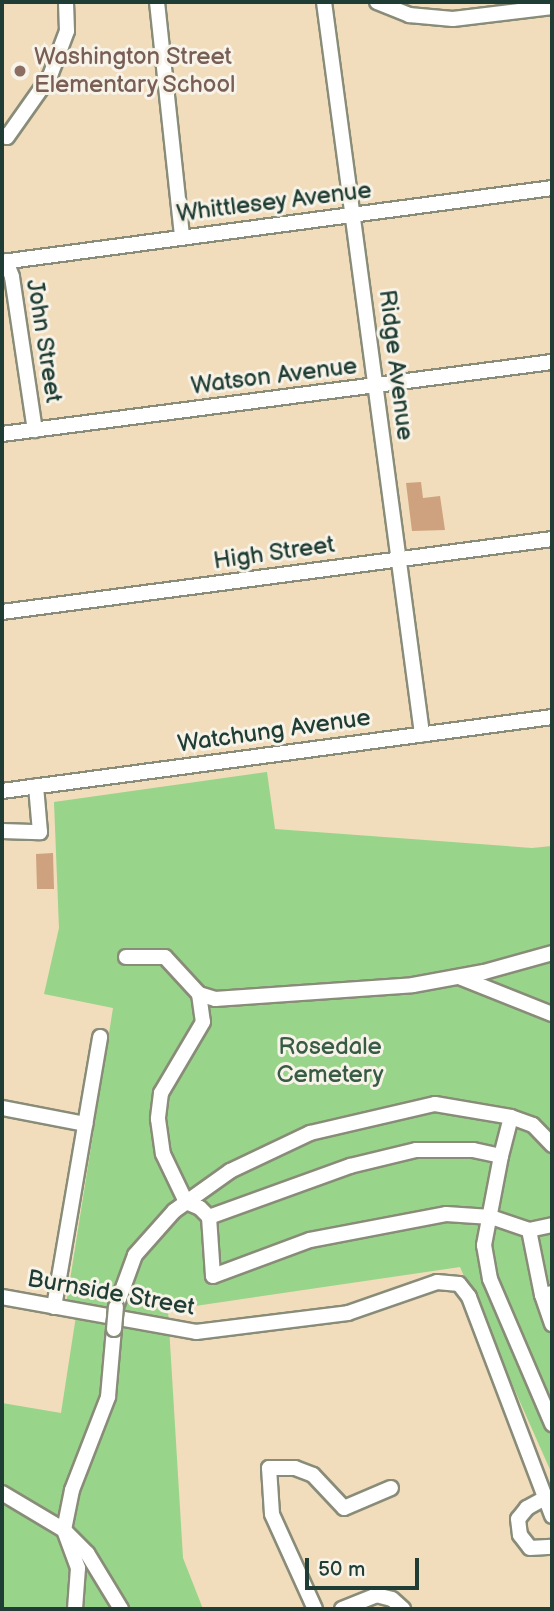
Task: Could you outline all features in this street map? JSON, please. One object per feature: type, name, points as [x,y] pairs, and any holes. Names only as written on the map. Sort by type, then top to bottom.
[{"type":"street","points":[[2,135],[7,137],[50,76],[67,31],[66,2]]},
{"type":"street","points":[[157,2],[182,236]]},
{"type":"street","name":"Ridge Avenue","points":[[324,2],[422,734]]},
{"type":"street","points":[[377,2],[409,15],[453,19],[547,6]]},
{"type":"street","name":"Whittlesey Avenue","points":[[4,262],[552,188]]},
{"type":"street","name":"John Street","points":[[4,262],[12,278],[34,430]]},
{"type":"street","name":"Watson Avenue","points":[[2,434],[552,362]]},
{"type":"street","name":"High Street","points":[[2,612],[552,538]]},
{"type":"street","name":"Watchung Avenue","points":[[2,790],[552,717]]},
{"type":"street","points":[[2,831],[40,832],[36,786]]},
{"type":"street","points":[[126,957],[165,957],[199,994],[215,999],[305,995],[413,985],[458,977],[552,953]]},
{"type":"street","points":[[458,977],[552,1014]]},
{"type":"street","points":[[199,994],[203,1022],[161,1093],[158,1119],[163,1154],[186,1202],[200,1208],[209,1217],[213,1276],[310,1240],[446,1214],[491,1217],[529,1230],[552,1225]]},
{"type":"street","points":[[54,1307],[100,1037]]},
{"type":"street","points":[[75,1609],[78,1568],[64,1530],[72,1490],[108,1398],[116,1307],[135,1255],[174,1210],[230,1171],[310,1133],[435,1104],[511,1117],[533,1125],[552,1145]]},
{"type":"street","points":[[2,1108],[85,1124]]},
{"type":"street","points":[[511,1117],[484,1245],[490,1279],[552,1424]]},
{"type":"street","points":[[209,1217],[317,1177],[416,1150],[473,1150],[501,1156]]},
{"type":"street","points":[[529,1230],[547,1294],[552,1324]]},
{"type":"street","name":"Burnside Street","points":[[2,1297],[205,1332],[348,1313],[438,1282],[453,1281],[465,1289],[469,1297],[552,1516]]},
{"type":"street","points":[[316,1609],[272,1514],[269,1468],[296,1468],[313,1475],[344,1508],[391,1488]]},
{"type":"street","points":[[2,1493],[64,1530],[88,1553],[121,1609]]},
{"type":"street","points":[[545,1498],[527,1508],[518,1519],[520,1535],[530,1548],[552,1547]]},
{"type":"street","points":[[342,1609],[376,1595],[392,1599],[403,1609]]},
{"type":"green space","name":"Rosedale Cemetery","points":[[267,772],[275,829],[532,848],[552,846],[552,1474],[460,1267],[168,1310],[183,1558],[203,1609],[2,1609],[2,1403],[61,1413],[78,1303],[67,1299],[113,1008],[44,994],[59,928],[54,802]]},
{"type":"building","points":[[421,482],[423,498],[440,496],[445,530],[412,531],[406,483]]},
{"type":"building","points":[[53,853],[54,889],[37,889],[36,854]]},
{"type":"place","name":"Washington Street Elementary School","points":[[20,71]]}]
